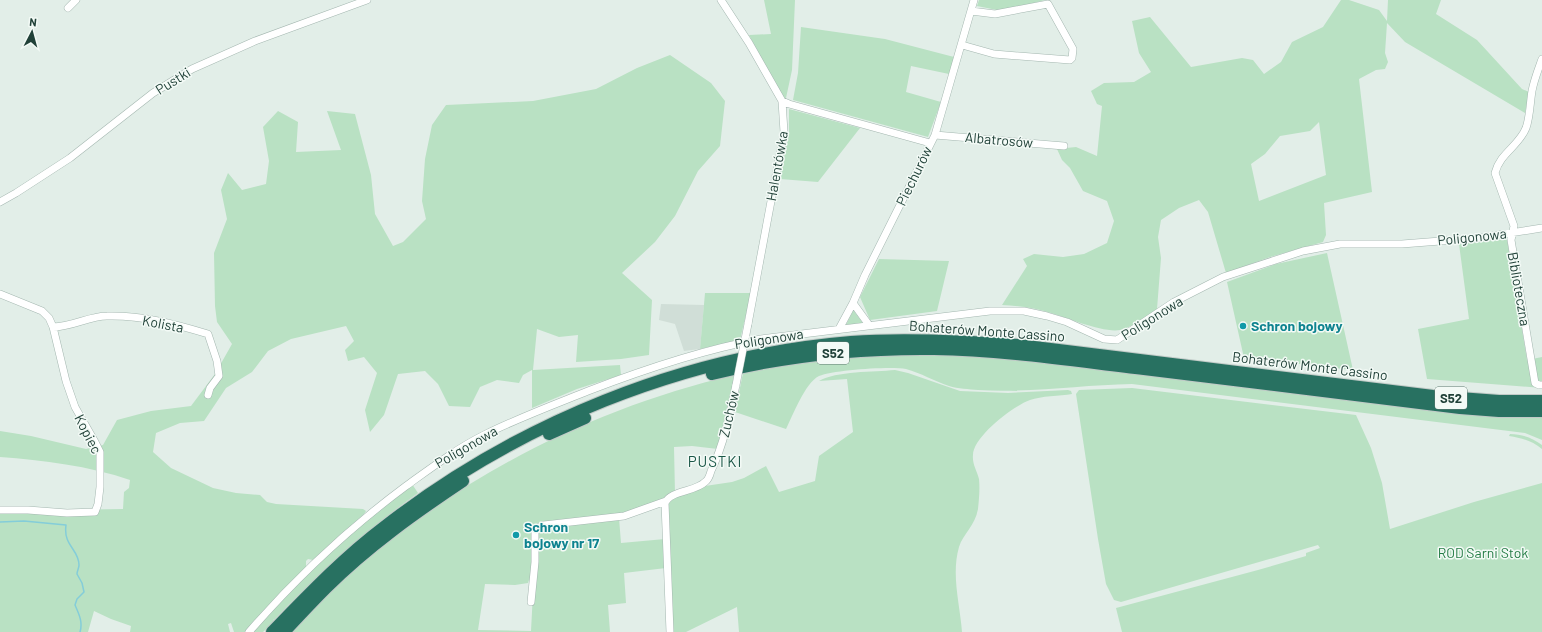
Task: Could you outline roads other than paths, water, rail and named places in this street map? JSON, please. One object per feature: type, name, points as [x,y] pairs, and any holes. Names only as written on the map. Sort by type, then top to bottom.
[{"type":"highway","name":"Bohaterów Monte Cassino","points":[[272,632],[320,582],[352,553],[434,490],[479,462],[562,418],[619,395],[675,375],[757,356],[806,347],[852,342],[898,340],[971,342],[1041,348],[1433,396],[1500,401],[1542,401]]},
{"type":"highway","name":"Bohaterów Monte Cassino","points":[[284,632],[327,587],[357,560],[438,498],[483,468],[566,426],[621,403],[677,383],[779,360],[853,351],[920,349],[969,350],[1079,361],[1460,408],[1499,411],[1542,411]]},
{"type":"street","points":[[68,8],[76,0]]},
{"type":"street","name":"Pustki","points":[[0,202],[70,158],[153,93],[192,69],[255,41],[367,0]]},
{"type":"street","name":"Halentówka","points":[[721,0],[749,43],[782,101],[784,132],[748,324]]},
{"type":"street","name":"Piechurów","points":[[839,329],[935,135],[974,0]]},
{"type":"street","points":[[962,45],[994,54],[1070,60],[1072,58],[1073,49],[1048,4],[995,14],[971,11]]},
{"type":"street","name":"Biblioteczna","points":[[1542,59],[1535,79],[1526,128],[1517,142],[1505,153],[1497,166],[1495,173],[1514,226],[1511,240],[1535,383],[1542,385]]},
{"type":"street","points":[[782,101],[930,143]]},
{"type":"street","name":"Albatrosów","points":[[935,135],[1064,146]]},
{"type":"street","name":"Poligonowa","points":[[249,632],[312,565],[376,509],[438,462],[484,435],[528,415],[631,374],[686,356],[761,339],[868,325],[1007,310],[1024,311],[1047,316],[1067,322],[1104,339],[1117,340],[1174,302],[1224,277],[1303,251],[1340,244],[1402,244],[1479,238],[1542,228]]},
{"type":"street","name":"Kopiec","points":[[0,294],[42,311],[49,318],[53,327],[70,395],[100,452],[100,488],[98,507],[95,512],[67,513],[28,510],[0,510]]},
{"type":"street","points":[[853,303],[868,325]]},
{"type":"street","name":"Kolista","points":[[53,327],[108,316],[155,320],[208,334],[217,360],[219,376],[210,388],[208,395]]},
{"type":"street","name":"Zuchów","points":[[531,602],[535,533],[539,527],[624,516],[666,501],[706,482],[716,460],[727,428],[748,324]]},
{"type":"street","points":[[666,501],[665,512],[670,632]]},
{"type":"waterway","points":[[0,522],[24,521],[66,525],[67,538],[77,555],[79,566],[77,574],[82,583],[84,592],[77,599],[75,605],[81,621],[80,632]]},
{"type":"place","name":"Schron bojowy","points":[[1243,326]]},
{"type":"place","name":"Schron bojowy nr 17","points":[[516,535]]},
{"type":"district","name":"PUSTKI","points":[[715,462]]},
{"type":"park label","name":"ROD Sarni Stok","points":[[1483,553]]}]
